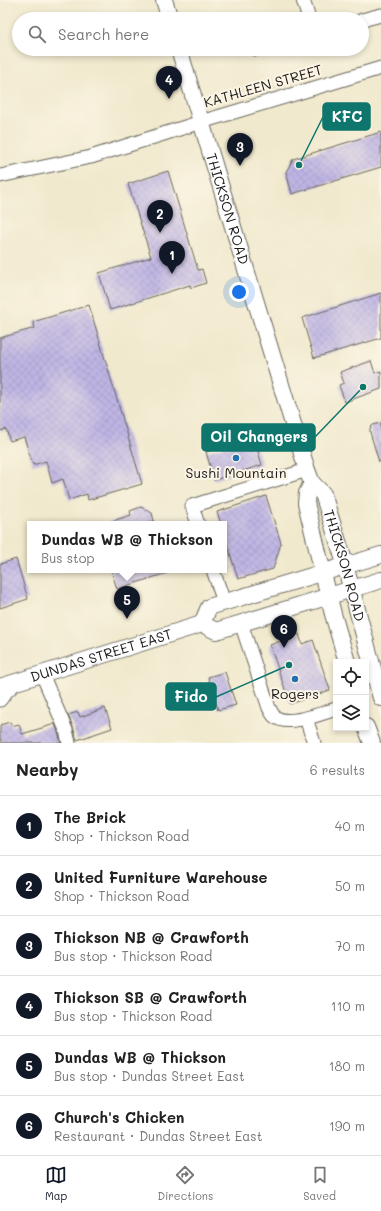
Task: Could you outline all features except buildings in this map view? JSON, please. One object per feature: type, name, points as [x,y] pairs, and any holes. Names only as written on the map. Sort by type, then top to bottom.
[{"type":"main road","points":[[164,0],[168,12]]},
{"type":"main road","name":"THICKSON ROAD","points":[[181,56],[309,477],[322,494],[345,566],[381,696]]},
{"type":"main road","name":"THICKSON ROAD","points":[[309,477],[306,503],[346,659]]},
{"type":"main road","points":[[381,555],[210,607],[202,624],[216,631],[381,580]]},
{"type":"main road","name":"DUNDAS STREET EAST","points":[[0,687],[202,624]]},
{"type":"main road","points":[[368,731],[372,743]]},
{"type":"street","points":[[303,0],[307,12]]},
{"type":"street","points":[[369,18],[381,15]]},
{"type":"street","name":"KATHLEEN STREET","points":[[0,176],[91,157],[381,68]]},
{"type":"street","points":[[197,521],[192,506],[309,477]]},
{"type":"street","points":[[214,573],[224,602]]},
{"type":"street","points":[[241,623],[269,708],[275,717],[287,721],[299,720],[333,710]]},
{"type":"street","points":[[42,674],[66,730],[69,743]]},
{"type":"street","points":[[0,700],[18,681]]},
{"type":"street","points":[[306,718],[314,743]]},
{"type":"place","name":"Thickson SB @ Crawforth","points":[[169,99]]},
{"type":"place","name":"KFC","points":[[299,165]]},
{"type":"place","name":"Thickson NB @ Crawforth","points":[[240,166]]},
{"type":"place","name":"United Furniture Warehouse","points":[[160,233]]},
{"type":"place","name":"The Brick","points":[[172,274]]},
{"type":"place","name":"Oil Changers","points":[[363,387]]},
{"type":"place","name":"Sushi Mountain","points":[[236,458]]},
{"type":"place","name":"Dundas WB @ Thickson","points":[[127,619]]},
{"type":"place","name":"Church's Chicken","points":[[284,648]]},
{"type":"place","name":"Fido","points":[[289,665]]},
{"type":"place","name":"Rogers","points":[[295,679]]}]
